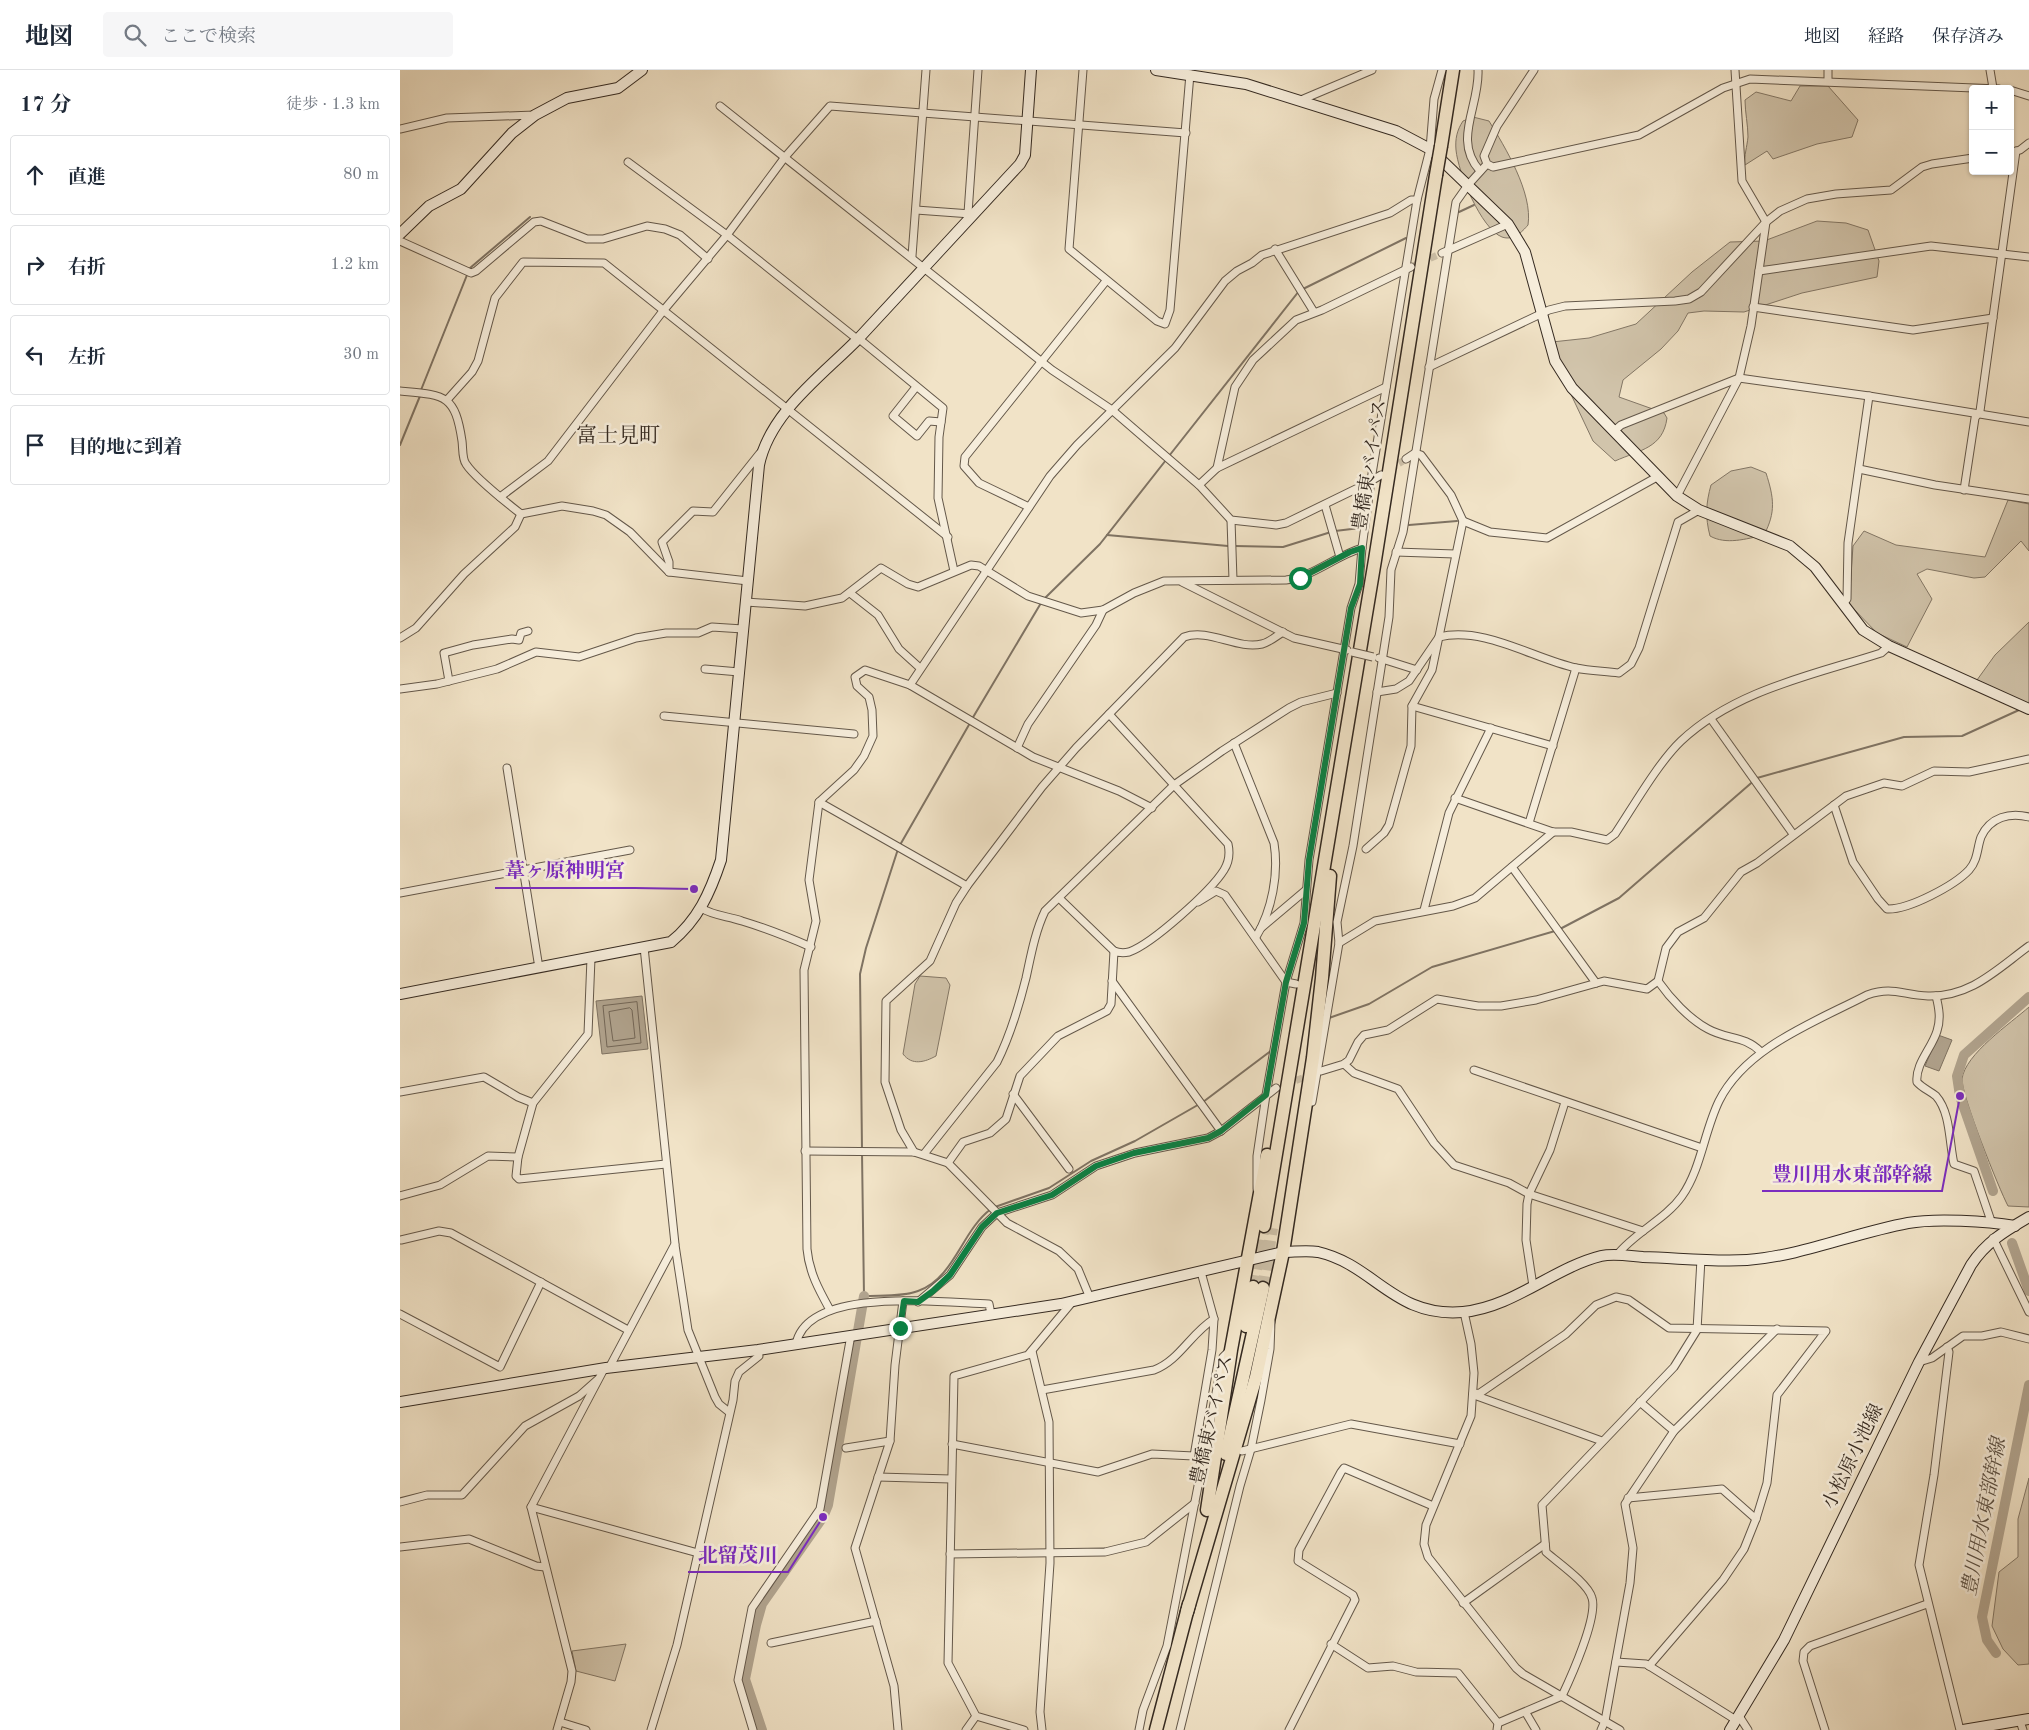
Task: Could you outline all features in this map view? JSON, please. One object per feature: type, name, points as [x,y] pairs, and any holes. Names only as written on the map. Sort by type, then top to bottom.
[{"type":"highway","name":"豊橋東バイパス","points":[[1314,926],[1297,1020],[1268,1227],[1314,926],[1436,175],[1435,148],[1453,70]]},
{"type":"highway","points":[[1187,1612],[1256,1377],[1283,1252],[1296,1172],[1322,978],[1336,793]]},
{"type":"highway","points":[[1208,1510],[1246,1261],[1292,1032],[1297,1020]]},
{"type":"highway","name":"豊橋東バイパス","points":[[1156,1730],[1187,1612],[1208,1510],[1258,1288],[1232,1430],[1198,1561]]},
{"type":"street","points":[[400,234],[429,206],[461,189],[512,133],[535,115],[567,98],[618,88],[642,70]]},
{"type":"street","points":[[912,256],[926,70]]},
{"type":"street","points":[[971,214],[978,70]]},
{"type":"street","points":[[669,572],[669,562],[662,542],[693,511],[713,512],[762,448],[772,429],[788,410],[858,339],[971,214],[1020,164],[1025,156],[1031,70]]},
{"type":"street","points":[[1083,70],[1068,249],[1157,322],[1167,324],[1186,133],[1184,72]]},
{"type":"street","points":[[1156,70],[1184,72],[1246,84],[1396,131],[1435,148],[1468,185],[1508,224],[1525,252],[1555,361],[1572,388],[1677,496],[1699,510],[1790,546],[1815,567],[1863,630],[1889,646],[2029,709]]},
{"type":"street","points":[[1301,100],[1372,70]]},
{"type":"street","points":[[1258,1198],[1255,1176],[1266,1095],[1286,982],[1304,923],[1306,890],[1336,693],[1351,608],[1360,584],[1362,548],[1371,480],[1408,269],[1417,200],[1435,148],[1434,99],[1442,70]]},
{"type":"street","points":[[1478,70],[1467,141],[1470,158],[1480,171]]},
{"type":"street","points":[[1534,70],[1497,126],[1484,156],[1487,164],[1493,167],[1639,135],[1736,83],[1750,79],[1969,87]]},
{"type":"street","points":[[1677,496],[1739,378],[1753,307],[1766,222],[1742,181],[1735,70]]},
{"type":"street","points":[[1828,70],[1828,81]]},
{"type":"street","points":[[1990,70],[1992,85]]},
{"type":"street","points":[[2014,91],[2029,96]]},
{"type":"street","points":[[500,497],[548,461],[663,310],[728,235],[786,157],[831,105],[924,115],[1186,133]]},
{"type":"street","points":[[720,106],[912,256],[923,267],[1072,385],[1112,410],[1199,485],[1231,520],[1233,580]]},
{"type":"street","points":[[400,129],[447,118],[535,115]]},
{"type":"street","points":[[2014,151],[2029,143]]},
{"type":"street","points":[[1430,367],[1543,314],[1565,306],[1675,302],[1689,298],[1701,292],[1766,222],[1780,211],[1807,199],[1836,194],[1891,190],[1922,168],[1932,164],[1969,159]]},
{"type":"street","points":[[628,162],[728,235],[943,408],[938,498],[954,571]]},
{"type":"street","points":[[1296,1172],[1304,1150],[1328,989],[1339,943],[1337,922],[1353,846],[1389,617],[1391,570],[1402,532],[1430,367],[1445,251],[1456,202],[1487,164]]},
{"type":"street","points":[[1964,490],[1972,432],[1980,411],[2002,255],[2011,175]]},
{"type":"street","points":[[910,685],[1050,476],[1112,410],[1175,348],[1226,281],[1262,254],[1390,213],[1411,200],[1417,200]]},
{"type":"street","points":[[916,210],[971,214]]},
{"type":"street","points":[[400,241],[471,273],[476,271],[534,222],[541,221],[587,240],[603,239],[647,226],[680,235],[708,259]]},
{"type":"street","points":[[1445,251],[1508,224]]},
{"type":"street","points":[[1759,271],[1931,246],[2029,258]]},
{"type":"street","points":[[1275,249],[1314,312]]},
{"type":"street","points":[[446,400],[472,372],[478,361],[495,298],[523,262],[604,263],[948,537]]},
{"type":"street","points":[[1217,468],[1230,404],[1241,375],[1253,360],[1288,325],[1296,320],[1408,269]]},
{"type":"street","points":[[1029,507],[978,483],[964,466],[970,449],[1106,280]]},
{"type":"street","points":[[1753,307],[1913,330],[1993,318]]},
{"type":"street","points":[[1614,431],[1621,426],[1739,378],[1869,396],[2029,422]]},
{"type":"street","points":[[916,387],[893,416],[917,436],[929,421],[941,422]]},
{"type":"street","points":[[1199,485],[1217,468],[1386,387]]},
{"type":"street","points":[[400,391],[426,394],[446,400],[454,408],[458,418],[465,463],[520,514]]},
{"type":"street","points":[[1843,604],[1847,599],[1848,543],[1869,396]]},
{"type":"street","points":[[400,994],[671,942],[685,930],[701,908],[713,885],[721,860],[762,448]]},
{"type":"street","points":[[1406,459],[1415,452]]},
{"type":"street","points":[[1366,849],[1384,833],[1389,825],[1411,746],[1412,706],[1432,670],[1463,520],[1451,495],[1421,455],[1415,452]]},
{"type":"street","points":[[1859,469],[1964,490],[2029,499]]},
{"type":"street","points":[[1231,520],[1276,525],[1291,522],[1381,474]]},
{"type":"street","points":[[1463,520],[1490,532],[1547,538],[1657,477]]},
{"type":"street","points":[[1325,505],[1340,557]]},
{"type":"street","points":[[520,514],[562,506],[606,515],[630,532],[669,572],[748,581]]},
{"type":"street","points":[[1439,637],[1471,636],[1525,650],[1576,668],[1618,673],[1631,664],[1640,648],[1678,522],[1699,510]]},
{"type":"street","points":[[400,638],[416,628],[464,574],[515,527],[520,514]]},
{"type":"street","points":[[746,602],[805,606],[842,598],[881,568],[908,584],[918,586],[971,565],[987,570],[1018,590],[1042,601],[1081,613],[1102,610],[1157,583],[1300,578],[1362,548]]},
{"type":"street","points":[[1396,552],[1455,554]]},
{"type":"street","points":[[1180,581],[1294,638],[1344,649],[1417,670]]},
{"type":"street","points":[[850,593],[878,615],[899,649],[920,668]]},
{"type":"street","points":[[1017,748],[1028,724],[1096,625],[1102,610]]},
{"type":"street","points":[[400,689],[449,681],[498,669],[536,652],[579,656],[636,638],[666,633],[698,633],[712,628],[743,629]]},
{"type":"street","points":[[449,681],[444,653],[473,645],[512,639],[519,640],[521,633],[528,631]]},
{"type":"street","points":[[914,1152],[901,1130],[884,1082],[886,1001],[930,961],[956,903],[967,886],[1059,767],[1184,638],[1191,635],[1261,644],[1283,632]]},
{"type":"street","points":[[1377,692],[1396,689],[1409,681],[1439,637]]},
{"type":"street","points":[[1455,798],[1553,832],[1571,832],[1607,840],[1612,837],[1674,748],[1711,719],[1750,696],[1882,654],[1889,646]]},
{"type":"street","points":[[1529,823],[1576,668]]},
{"type":"street","points":[[705,669],[739,672]]},
{"type":"street","points":[[830,1310],[813,1279],[808,1263],[804,970],[816,921],[809,880],[819,802],[854,770],[864,756],[873,736],[872,710],[869,697],[854,682],[857,673],[865,670],[896,682],[910,685],[1017,748],[1119,791],[1152,808]]},
{"type":"street","points":[[924,1154],[997,1062],[1017,1010],[1040,920],[1045,911],[1174,786],[1234,743],[1289,708],[1301,702],[1336,693]]},
{"type":"street","points":[[1412,706],[1553,746]]},
{"type":"street","points":[[1109,714],[1228,844],[1230,851],[1224,871],[1195,903]]},
{"type":"street","points":[[664,716],[854,734]]},
{"type":"street","points":[[1711,719],[1793,834]]},
{"type":"street","points":[[1424,910],[1449,812],[1491,728]]},
{"type":"street","points":[[1234,743],[1274,843],[1277,860],[1273,888],[1261,929],[1256,937]]},
{"type":"street","points":[[1321,1071],[1344,1064],[1349,1060],[1358,1042],[1364,1035],[1388,1030],[1436,999],[1478,1006],[1501,1006],[1536,1000],[1604,981],[1647,989],[1658,981],[1663,957],[1672,939],[1685,927],[1704,918],[1741,872],[1758,863],[1793,834],[1846,796],[1884,783],[1902,786],[1934,771],[1969,772],[2029,759]]},
{"type":"street","points":[[506,768],[540,968]]},
{"type":"street","points":[[819,802],[967,886]]},
{"type":"street","points":[[1834,805],[1853,862],[1887,909],[1924,898],[1969,870],[1975,861],[1981,838],[1990,824],[2009,814],[2029,817]]},
{"type":"street","points":[[1339,943],[1375,921],[1424,910],[1453,906],[1475,898],[1553,832]]},
{"type":"street","points":[[400,893],[630,850]]},
{"type":"street","points":[[1512,866],[1596,983]]},
{"type":"street","points":[[1261,929],[1306,890]]},
{"type":"street","points":[[1059,898],[1114,951],[1125,953],[1137,948],[1195,903],[1216,891],[1220,891],[1256,937],[1286,982],[1296,984]]},
{"type":"street","points":[[701,908],[712,915],[732,918],[811,947]]},
{"type":"street","points":[[1617,1255],[1684,1194],[1719,1101],[1728,1086],[1761,1052],[1867,995],[1882,990],[1936,996],[1966,990],[2029,946]]},
{"type":"street","points":[[644,948],[675,1244],[688,1330],[715,1397],[729,1412]]},
{"type":"street","points":[[948,1163],[963,1142],[990,1132],[1001,1124],[1010,1112],[1016,1083],[1024,1070],[1058,1036],[1107,1011],[1111,1004],[1114,951]]},
{"type":"street","points":[[591,958],[590,1025],[588,1034],[533,1103],[518,1157],[516,1176],[519,1179],[666,1164]]},
{"type":"street","points":[[1112,980],[1221,1131]]},
{"type":"street","points":[[1658,981],[1684,1010],[1708,1030],[1752,1042],[1761,1052]]},
{"type":"street","points":[[1936,996],[1939,1011],[1937,1031],[1918,1070],[1917,1082],[1939,1101],[1948,1131],[1954,1164],[1974,1171],[1990,1221]]},
{"type":"street","points":[[1344,1064],[1354,1073],[1398,1089],[1434,1143],[1454,1165],[1509,1183],[1529,1194],[1643,1230]]},
{"type":"street","points":[[1474,1070],[1702,1148]]},
{"type":"street","points":[[400,1092],[484,1077],[518,1097],[533,1103]]},
{"type":"street","points":[[918,1302],[950,1275],[994,1210],[1052,1195],[1096,1166],[1134,1153],[1208,1138],[1221,1131],[1276,1088]]},
{"type":"street","points":[[1014,1094],[1069,1169]]},
{"type":"street","points":[[1533,1286],[1526,1240],[1529,1194],[1550,1150],[1565,1102]]},
{"type":"street","points":[[805,1151],[914,1152],[948,1163],[1007,1223],[1059,1251],[1078,1269],[1090,1298]]},
{"type":"street","points":[[400,1196],[440,1185],[488,1156],[518,1157]]},
{"type":"street","name":"小松原小池線","points":[[1730,1730],[1784,1640],[1919,1362],[1971,1265],[1981,1250],[1993,1238],[2029,1218]]},
{"type":"street","points":[[400,1402],[758,1350],[1073,1301],[1283,1252],[1316,1252],[1328,1255],[1352,1266],[1412,1306],[1444,1312],[1464,1312],[1504,1301],[1577,1264],[1603,1255],[1748,1260],[1784,1254],[1910,1223],[1990,1221],[2015,1226]]},
{"type":"street","points":[[400,1239],[439,1232],[451,1233],[628,1330]]},
{"type":"street","points":[[1993,1238],[2027,1301],[2029,1312]]},
{"type":"street","points":[[557,1730],[571,1682],[572,1671],[531,1507],[675,1244]]},
{"type":"street","points":[[1331,1644],[1368,1668],[1393,1666],[1416,1672],[1458,1673],[1497,1726],[1562,1696],[1582,1648],[1593,1605],[1592,1596],[1584,1586],[1546,1552],[1542,1505],[1602,1440],[1674,1367],[1697,1330],[1702,1259]]},
{"type":"street","points":[[952,1444],[1098,1472],[1152,1454],[1194,1456],[1212,1350],[1214,1319],[1201,1272]]},
{"type":"street","points":[[400,1314],[500,1367],[540,1282]]},
{"type":"street","points":[[1473,1394],[1480,1393],[1554,1343],[1596,1306],[1608,1298],[1616,1297],[1629,1300],[1670,1328],[1826,1331],[1777,1395],[1767,1483],[1744,1549],[1723,1580],[1649,1666]]},
{"type":"street","points":[[898,1730],[894,1686],[855,1548],[890,1441],[904,1301]]},
{"type":"street","points":[[796,1344],[798,1333],[804,1325],[830,1310],[856,1304],[904,1301],[989,1304],[991,1314]]},
{"type":"street","points":[[1024,1730],[976,1716],[948,1663],[954,1376],[1028,1355],[1073,1301]]},
{"type":"street","points":[[1464,1312],[1471,1344],[1473,1394],[1471,1416],[1426,1525],[1424,1544],[1438,1572],[1516,1668],[1620,1730]]},
{"type":"street","points":[[1180,1730],[1240,1486],[1251,1449],[1273,1330],[1270,1314]]},
{"type":"street","points":[[1042,1390],[1154,1370],[1166,1366],[1195,1333],[1214,1319]]},
{"type":"street","points":[[1601,1730],[1605,1721],[1630,1583],[1633,1548],[1625,1509],[1628,1498],[1674,1431],[1777,1329]]},
{"type":"street","points":[[1919,1362],[1932,1358],[1963,1336],[1982,1336],[2001,1332],[2029,1339]]},
{"type":"street","points":[[753,1730],[738,1680],[752,1608],[820,1509],[856,1334]]},
{"type":"street","points":[[1947,1347],[1949,1352],[1934,1475],[1918,1565],[1962,1730],[2024,1723]]},
{"type":"street","points":[[652,1730],[677,1645],[729,1412],[740,1372],[756,1360],[759,1356],[758,1350]]},
{"type":"street","points":[[1139,1730],[1143,1710],[1167,1646],[1195,1503],[1207,1455],[1223,1357],[1231,1350]]},
{"type":"street","points":[[1032,1351],[1049,1422],[1050,1555],[1040,1712],[1042,1730]]},
{"type":"street","points":[[400,1502],[427,1495],[462,1495],[525,1426],[579,1396],[605,1371]]},
{"type":"street","points":[[1473,1394],[1602,1440]]},
{"type":"street","points":[[1640,1402],[1674,1431]]},
{"type":"street","points":[[1242,1451],[1350,1424],[1460,1444]]},
{"type":"street","points":[[846,1448],[890,1441]]},
{"type":"street","points":[[1291,1729],[1355,1597],[1298,1561],[1299,1550],[1341,1472],[1344,1468],[1433,1506]]},
{"type":"street","points":[[878,1477],[951,1479]]},
{"type":"street","points":[[1628,1498],[1722,1489],[1756,1519]]},
{"type":"street","points":[[950,1554],[1050,1555],[1105,1552],[1146,1542],[1195,1503]]},
{"type":"street","points":[[531,1507],[698,1553]]},
{"type":"street","points":[[400,1546],[469,1539],[536,1566],[545,1567]]},
{"type":"street","points":[[1463,1603],[1545,1544]]},
{"type":"street","points":[[1825,1730],[1802,1661],[1804,1652],[1810,1646],[1927,1604]]},
{"type":"street","points":[[772,1643],[876,1621]]},
{"type":"street","points":[[1616,1662],[1649,1666],[1737,1718],[1748,1730]]},
{"type":"street","points":[[1526,1713],[1536,1730]]},
{"type":"street","points":[[966,1730],[976,1716]]},
{"type":"street","points":[[560,1722],[586,1730]]},
{"type":"shaded area","points":[[1800,86],[1828,86],[1858,120],[1852,137],[1817,144],[1773,159],[1767,151],[1745,165],[1748,137],[1745,100],[1756,92],[1791,101]]},
{"type":"shaded area","points":[[1473,117],[1489,121],[1510,157],[1522,185],[1528,212],[1528,225],[1520,233],[1510,238],[1502,237],[1494,232],[1486,223],[1472,199],[1461,172],[1456,150],[1457,135],[1463,121]]},
{"type":"shaded area","points":[[1817,221],[1846,223],[1868,230],[1879,261],[1877,277],[1802,293],[1744,312],[1704,311],[1688,313],[1678,331],[1661,349],[1623,380],[1619,397],[1664,413],[1667,418],[1661,436],[1649,447],[1615,461],[1593,441],[1567,386],[1553,367],[1552,342],[1589,338],[1636,324],[1692,272],[1730,242],[1764,241]]},
{"type":"shaded area","points":[[1751,467],[1766,473],[1771,490],[1772,512],[1764,535],[1729,541],[1710,536],[1707,510],[1711,485],[1731,471]]},
{"type":"shaded area","points":[[2008,500],[2029,504],[2029,551],[2021,541],[1985,577],[1974,578],[1927,569],[1917,574],[1932,599],[1907,647],[1877,633],[1849,604],[1853,546],[1864,531],[1896,545],[1985,557]]},
{"type":"shaded area","points":[[2029,622],[2029,704],[1977,680],[1995,655]]},
{"type":"shaded area","points":[[920,976],[946,978],[950,985],[936,1056],[919,1062],[910,1060],[903,1054],[915,984]]},
{"type":"shaded area","points":[[2029,1007],[2029,1207],[2008,1206],[1974,1121],[1963,1088],[1962,1079],[1971,1059],[1980,1049]]},
{"type":"shaded area","points":[[2029,1478],[2029,1664],[2018,1665],[2003,1649],[1992,1626],[1999,1572],[2018,1557],[2018,1519]]},
{"type":"shaded area","points":[[626,1644],[615,1681],[576,1671],[572,1651]]},
{"type":"water","points":[[642,996],[648,1049],[602,1054],[596,1001]]},
{"type":"water","points":[[1938,1035],[1952,1040],[1939,1071],[1925,1066]]},
{"type":"waterway","points":[[1459,212],[1474,205]]},
{"type":"waterway","points":[[470,268],[530,217]]},
{"type":"waterway","points":[[1303,289],[1406,238]]},
{"type":"waterway","points":[[421,390],[467,275]]},
{"type":"waterway","points":[[1169,456],[1299,291]]},
{"type":"waterway","points":[[400,445],[420,396]]},
{"type":"waterway","points":[[1044,599],[1100,544],[1166,460]]},
{"type":"waterway","points":[[1409,525],[1457,521]]},
{"type":"waterway","points":[[1335,531],[1360,528]]},
{"type":"waterway","points":[[1235,546],[1283,547],[1331,532]]},
{"type":"waterway","points":[[1107,535],[1228,546]]},
{"type":"waterway","points":[[972,719],[1041,603]]},
{"type":"waterway","points":[[1560,929],[1619,898],[1757,778],[1904,737],[1962,736],[2019,710]]},
{"type":"waterway","points":[[900,845],[970,723]]},
{"type":"waterway","points":[[862,1149],[860,974],[866,948],[898,849]]},
{"type":"waterway","points":[[1329,1018],[1369,1004],[1432,967],[1555,931]]},
{"type":"waterway","name":"豊川用水東部幹線","points":[[1993,1191],[1960,1096],[1957,1076],[1964,1055],[2029,997]]},
{"type":"waterway","points":[[995,1207],[1049,1188],[1091,1161],[1135,1141],[1203,1102],[1272,1050]]},
{"type":"waterway","points":[[862,1153],[864,1296],[905,1294],[918,1291],[930,1285],[941,1276],[972,1229],[991,1209]]},
{"type":"waterway","name":"豊川用水東部幹線","points":[[2012,1243],[2029,1291]]},
{"type":"waterway","points":[[762,1730],[745,1679],[756,1625],[762,1604],[823,1517],[828,1505],[864,1296]]},
{"type":"waterway","name":"豊川用水東部幹線","points":[[1996,1653],[1987,1640],[1982,1617],[2029,1385]]},
{"type":"tunnel","points":[[1411,267],[1442,253]]},
{"type":"tunnel","points":[[1390,469],[1406,459]]},
{"type":"tunnel","points":[[1286,1084],[1311,1075]]},
{"type":"tunnel","points":[[1253,1287],[1264,1226]]},
{"type":"tunnel","points":[[1263,1288],[1272,1228]]},
{"type":"place","name":"葦ヶ原神明宮","points":[[694,889]]},
{"type":"place","name":"豊川用水東部幹線","points":[[1960,1096]]},
{"type":"place","name":"北留茂川","points":[[823,1517]]},
{"type":"district","name":"富士見町","points":[[618,436]]},
{"type":"route","points":[[900,1328],[904,1301],[918,1302],[950,1275],[982,1227],[997,1213],[1052,1195],[1096,1166],[1172,1143],[1208,1138],[1221,1131],[1266,1095],[1286,982],[1304,923],[1309,860],[1351,608],[1360,584],[1362,548],[1350,552],[1300,578]]}]
